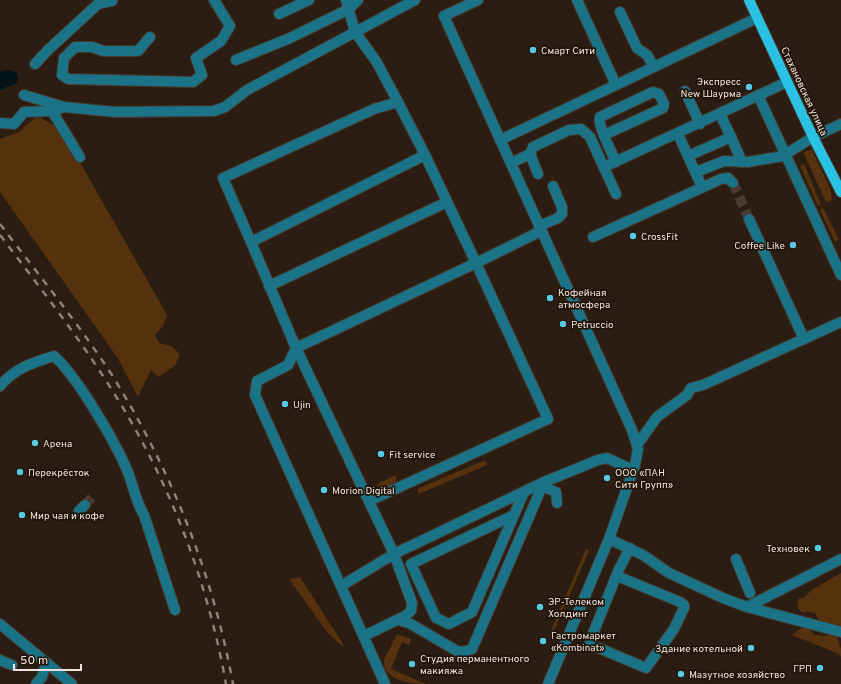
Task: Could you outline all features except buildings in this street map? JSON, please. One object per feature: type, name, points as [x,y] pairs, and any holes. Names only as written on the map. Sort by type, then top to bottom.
[{"type":"main road","name":"Стахановская улица","points":[[749,0],[813,137],[841,192]]},
{"type":"street","points":[[150,38],[138,51],[103,50],[92,46],[75,47],[64,58],[62,75],[68,79],[193,82],[202,75],[196,58],[221,41],[230,26],[214,0]]},
{"type":"street","points":[[279,14],[309,0]]},
{"type":"street","points":[[236,60],[290,38],[347,4],[358,0]]},
{"type":"street","points":[[24,95],[64,107],[115,112],[214,111],[225,107],[247,90],[415,0]]},
{"type":"street","points":[[478,0],[444,16],[632,430],[637,445],[638,454],[609,539],[548,684]]},
{"type":"street","points":[[577,0],[616,85]]},
{"type":"street","points":[[35,64],[97,2],[112,2]]},
{"type":"street","points":[[347,4],[355,32],[376,61],[425,155],[548,419],[369,501]]},
{"type":"street","points":[[620,12],[637,48],[647,55],[654,67]]},
{"type":"street","points":[[500,140],[757,18]]},
{"type":"street","points":[[604,167],[700,124],[787,82]]},
{"type":"street","points":[[685,91],[700,124]]},
{"type":"street","points":[[604,135],[661,110],[664,104],[659,94],[653,92],[601,116],[599,123],[604,135],[616,162]]},
{"type":"street","points":[[758,95],[841,274]]},
{"type":"street","points":[[364,636],[409,614],[412,608],[401,570],[296,348],[223,178],[374,109],[398,102]]},
{"type":"street","points":[[0,123],[14,124],[24,112],[52,111],[64,107]]},
{"type":"street","points":[[52,111],[80,157]]},
{"type":"street","points":[[720,114],[742,162]]},
{"type":"street","points":[[696,172],[724,161],[742,162],[786,155],[813,137],[841,124]]},
{"type":"street","points":[[510,162],[530,154],[533,147],[569,130],[581,129],[590,137],[616,194]]},
{"type":"street","points":[[678,134],[702,187]]},
{"type":"street","points":[[688,156],[731,137]]},
{"type":"street","points":[[530,154],[538,174]]},
{"type":"street","points":[[251,242],[425,155]]},
{"type":"street","points":[[593,237],[724,178],[730,179],[733,183]]},
{"type":"street","points":[[385,684],[255,395],[257,381],[288,365],[296,348],[476,263],[558,218],[562,214],[562,207],[553,186]]},
{"type":"street","points":[[269,286],[447,202]]},
{"type":"street","points":[[749,219],[804,339]]},
{"type":"street","points":[[637,445],[657,417],[687,395],[691,388],[703,385],[841,322]]},
{"type":"street","points":[[0,386],[10,375],[29,364],[54,356],[65,365],[108,433],[129,475],[136,504],[144,515],[175,610]]},
{"type":"street","points":[[341,586],[394,554],[524,492],[604,458],[633,470]]},
{"type":"street","points":[[543,484],[556,492],[557,503]]},
{"type":"street","points":[[398,620],[409,622],[458,651],[469,651],[474,646],[543,484]]},
{"type":"street","points":[[514,515],[411,564],[436,618],[449,624],[472,612],[524,492]]},
{"type":"street","points":[[444,531],[450,546]]},
{"type":"street","points":[[609,539],[649,558],[669,573],[723,598],[841,632]]},
{"type":"street","points":[[616,576],[684,605],[674,629],[646,668],[591,643],[591,638],[616,576],[630,548]]},
{"type":"street","points":[[747,606],[841,559]]},
{"type":"street","points":[[736,560],[750,594]]},
{"type":"street","points":[[485,582],[498,588]]},
{"type":"street","points":[[0,624],[72,684]]},
{"type":"street","points":[[0,660],[12,665]]},
{"type":"street","points":[[36,684],[42,677],[46,663]]},
{"type":"shaded area","points":[[37,116],[61,129],[167,315],[163,326],[155,335],[159,343],[171,346],[180,354],[175,366],[158,377],[151,370],[138,397],[117,357],[0,192],[0,139],[19,132]]},
{"type":"shaded area","points":[[812,150],[830,188],[832,200],[826,202],[803,152]]},
{"type":"shaded area","points":[[804,164],[821,204],[818,206],[800,166]]},
{"type":"shaded area","points":[[823,208],[839,240],[835,242],[820,210]]},
{"type":"shaded area","points":[[485,460],[487,465],[419,494],[417,489]]},
{"type":"shaded area","points":[[396,475],[396,483],[380,490],[377,484]]},
{"type":"shaded area","points":[[586,549],[589,551],[552,635],[550,633]]},
{"type":"shaded area","points":[[841,573],[841,629],[818,620],[816,614],[807,611],[804,613],[800,611],[797,606],[799,598],[803,598],[813,589]]},
{"type":"shaded area","points":[[300,577],[343,644],[343,647],[327,632],[289,579]]},
{"type":"shaded area","points":[[803,627],[808,628],[815,635],[828,636],[825,628],[835,631],[841,649],[841,657],[839,654],[792,635]]},
{"type":"shaded area","points":[[397,634],[411,639],[409,645],[402,642],[391,669],[426,684],[399,680],[388,673],[384,660]]},
{"type":"waterway","points":[[0,82],[3,79],[10,78]]},
{"type":"tunnel","points":[[733,183],[749,219]]},
{"type":"tunnel","points":[[85,505],[95,494]]},
{"type":"railway","points":[[0,224],[86,336],[112,375],[153,448],[187,524],[201,563],[214,603],[233,684]]},
{"type":"railway","points":[[0,235],[66,322],[97,367],[144,445],[175,510],[200,578],[219,648],[226,684]]},
{"type":"place","name":"Смарт Сити","points":[[533,50]]},
{"type":"place","name":"Экспресс New Шаурма","points":[[749,87]]},
{"type":"place","name":"CrossFit","points":[[633,236]]},
{"type":"place","name":"Coffee Like","points":[[793,245]]},
{"type":"place","name":"Кофейная атмосфера","points":[[550,298]]},
{"type":"place","name":"Petruccio","points":[[563,324]]},
{"type":"place","name":"Ujin","points":[[285,404]]},
{"type":"place","name":"Арена","points":[[35,443]]},
{"type":"place","name":"Fit service","points":[[381,454]]},
{"type":"place","name":"Перекрёсток","points":[[20,472]]},
{"type":"place","name":"ООО «ПАН Сити Групп»","points":[[607,478]]},
{"type":"place","name":"Morion Digital","points":[[324,490]]},
{"type":"place","name":"Мир чая и кофе","points":[[22,515]]},
{"type":"place","name":"Техновек","points":[[818,548]]},
{"type":"place","name":"ЭР-Телеком Холдинг","points":[[540,607]]},
{"type":"place","name":"Гастромаркет «Kombinat»","points":[[543,641]]},
{"type":"place","name":"Здание котельной","points":[[751,648]]},
{"type":"place","name":"Студия перманентного макияжа","points":[[412,664]]},
{"type":"place","name":"ГРП","points":[[820,668]]},
{"type":"place","name":"Мазутное хозяйство","points":[[681,674]]}]
